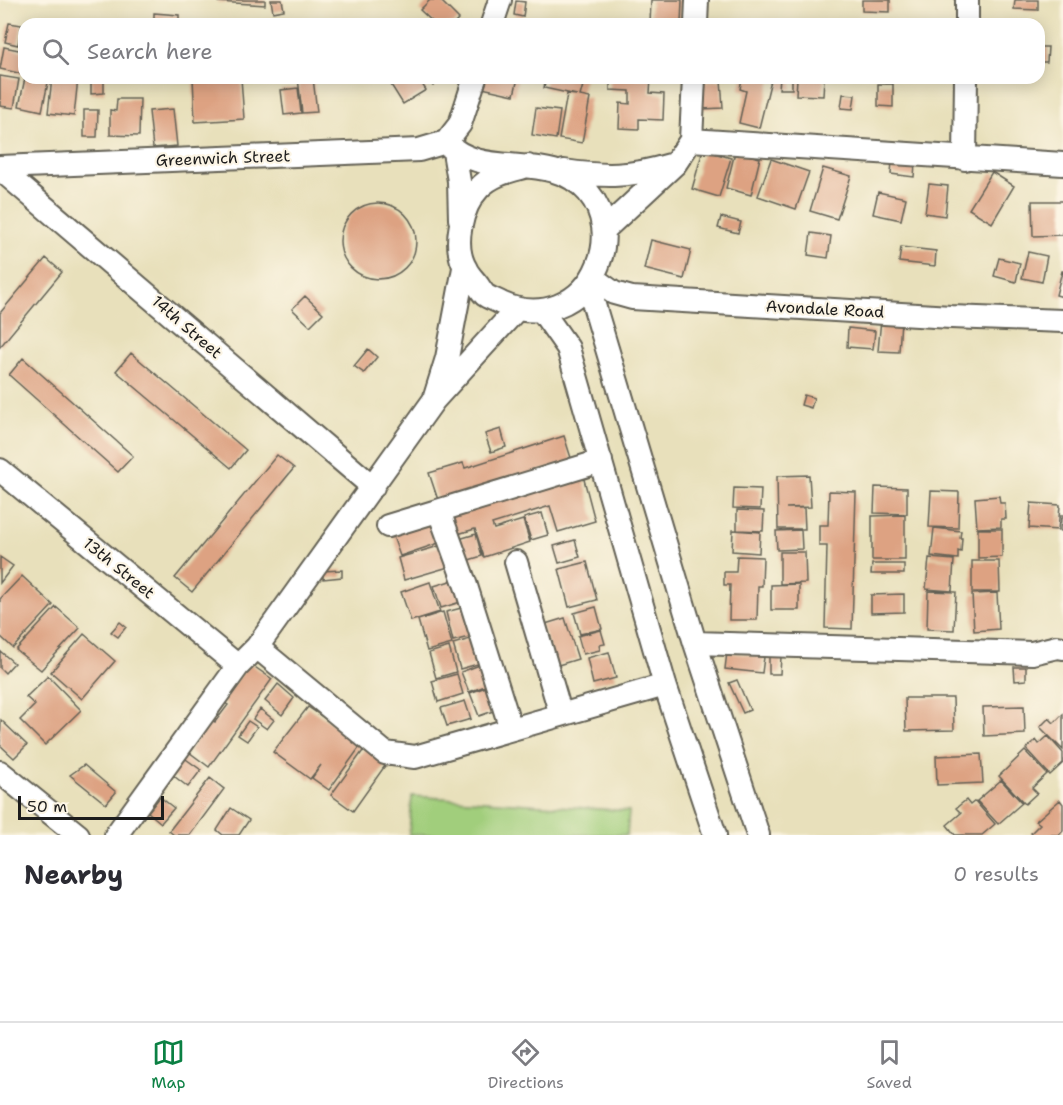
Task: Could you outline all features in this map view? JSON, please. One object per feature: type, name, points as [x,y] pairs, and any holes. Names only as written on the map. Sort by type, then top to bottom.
[{"type":"street","points":[[494,18],[500,0]]},
{"type":"street","points":[[696,18],[697,0]]},
{"type":"street","points":[[967,0],[967,18]]},
{"type":"street","points":[[434,400],[447,358],[464,268],[459,238],[461,210],[459,181],[450,147],[473,84]]},
{"type":"street","points":[[604,230],[675,164],[691,140],[694,84]]},
{"type":"street","points":[[964,159],[966,84]]},
{"type":"street","points":[[691,140],[1063,164]]},
{"type":"street","points":[[450,147],[479,160],[504,166],[528,166],[597,176],[621,176],[675,164]]},
{"type":"street","name":"Greenwich Street","points":[[0,168],[450,147]]},
{"type":"street","points":[[459,238],[464,211],[479,188],[502,173],[528,166]]},
{"type":"street","name":"14th Street","points":[[0,168],[373,487]]},
{"type":"street","points":[[464,268],[485,295],[516,310],[542,311],[568,302],[591,281],[603,254],[604,230],[598,210],[588,192],[572,178],[554,170]]},
{"type":"street","points":[[591,281],[695,643],[758,835]]},
{"type":"street","name":"Avondale Road","points":[[591,281],[614,294],[632,298],[951,317],[1063,321]]},
{"type":"street","points":[[122,833],[238,666],[257,647],[434,400],[516,310]]},
{"type":"street","points":[[542,311],[568,348],[665,685],[715,835]]},
{"type":"street","points":[[388,526],[601,461]]},
{"type":"street","name":"13th Street","points":[[0,470],[238,666]]},
{"type":"street","points":[[438,511],[466,586],[511,729]]},
{"type":"street","points":[[516,562],[561,715]]},
{"type":"street","points":[[695,643],[1032,653],[1057,647],[1063,648]]},
{"type":"street","points":[[257,647],[385,753],[415,757],[665,685]]},
{"type":"street","points":[[0,772],[78,835]]},
{"type":"green space","points":[[412,796],[629,811],[627,835],[409,835]]},
{"type":"building","points":[[218,0],[265,0],[265,5],[218,2]]},
{"type":"building","points":[[271,0],[282,0],[284,10],[273,12]]},
{"type":"building","points":[[430,0],[440,0],[458,18],[429,18],[420,10]]},
{"type":"building","points":[[651,0],[682,0],[681,18],[650,18]]},
{"type":"building","points":[[862,0],[890,0],[890,12],[862,11]]},
{"type":"building","points":[[1015,0],[1038,0],[1038,10],[1014,9]]},
{"type":"building","points":[[516,1],[525,2],[523,17],[514,15]]},
{"type":"building","points":[[154,13],[179,15],[179,18],[154,18]]},
{"type":"building","points":[[9,23],[18,24],[18,45],[5,42]]},
{"type":"building","points":[[4,47],[18,50],[18,73],[0,69]]},
{"type":"building","points":[[1045,47],[1048,47],[1047,62],[1045,62]]},
{"type":"building","points":[[0,76],[18,79],[14,108],[0,106]]},
{"type":"building","points":[[24,84],[48,84],[42,111],[19,106]]},
{"type":"building","points":[[51,84],[77,84],[74,116],[48,113]]},
{"type":"building","points":[[91,84],[104,84],[104,93],[91,94]]},
{"type":"building","points":[[193,84],[241,84],[244,119],[195,122]]},
{"type":"building","points":[[299,84],[314,84],[317,112],[302,113]]},
{"type":"building","points":[[390,84],[422,84],[426,90],[403,104]]},
{"type":"building","points":[[483,84],[517,84],[514,95],[482,88]]},
{"type":"building","points":[[545,84],[583,84],[580,96],[590,98],[582,143],[559,139],[567,94],[577,95],[544,88]]},
{"type":"building","points":[[610,84],[651,84],[650,93],[664,94],[663,120],[639,119],[639,129],[619,128],[620,103],[630,104],[630,91],[610,90]]},
{"type":"building","points":[[701,84],[721,84],[723,108],[702,109]]},
{"type":"building","points":[[741,84],[770,84],[759,128],[739,123],[746,91],[740,89]]},
{"type":"building","points":[[779,84],[792,84],[792,89],[779,89]]},
{"type":"building","points":[[797,84],[824,84],[823,96],[796,95]]},
{"type":"building","points":[[878,84],[893,84],[893,107],[878,106]]},
{"type":"building","points":[[298,88],[301,113],[284,115],[281,90]]},
{"type":"building","points":[[843,94],[855,95],[853,109],[841,108]]},
{"type":"building","points":[[117,99],[140,99],[139,136],[110,135],[110,110],[116,111]]},
{"type":"building","points":[[536,108],[560,111],[556,139],[532,135]]},
{"type":"building","points":[[173,109],[177,146],[153,148],[149,111]]},
{"type":"building","points":[[84,110],[98,110],[97,137],[84,137]]},
{"type":"building","points":[[703,150],[731,158],[719,197],[692,189]]},
{"type":"building","points":[[735,152],[760,158],[751,195],[726,188]]},
{"type":"building","points":[[771,159],[809,172],[796,209],[758,196]]},
{"type":"building","points":[[892,161],[915,163],[914,177],[891,174]]},
{"type":"building","points":[[823,168],[851,176],[837,219],[810,211]]},
{"type":"building","points":[[992,172],[1014,186],[992,223],[969,209]]},
{"type":"building","points":[[929,184],[948,186],[945,216],[925,213]]},
{"type":"building","points":[[878,192],[906,198],[901,220],[873,214]]},
{"type":"building","points":[[1032,201],[1063,201],[1063,235],[1033,236]]},
{"type":"building","points":[[378,203],[392,206],[405,214],[413,227],[416,241],[413,255],[405,268],[392,276],[378,279],[364,276],[351,268],[343,255],[340,241],[343,227],[351,214],[364,206]]},
{"type":"building","points":[[721,217],[741,222],[738,233],[718,228]]},
{"type":"building","points":[[811,233],[831,236],[828,258],[808,255]]},
{"type":"building","points":[[651,240],[691,250],[684,279],[644,269]]},
{"type":"building","points":[[901,247],[936,251],[935,266],[899,262]]},
{"type":"building","points":[[1028,252],[1047,256],[1042,282],[1022,278]]},
{"type":"building","points":[[46,258],[62,272],[0,347],[0,313]]},
{"type":"building","points":[[999,258],[1020,263],[1016,282],[994,276]]},
{"type":"building","points":[[1063,271],[1063,297],[1056,295]]},
{"type":"building","points":[[305,296],[323,313],[310,326],[292,309]]},
{"type":"building","points":[[881,319],[901,320],[899,352],[878,351]]},
{"type":"building","points":[[848,328],[875,331],[873,349],[847,347]]},
{"type":"building","points":[[368,349],[377,357],[364,373],[354,366]]},
{"type":"building","points":[[131,353],[246,450],[231,468],[116,371]]},
{"type":"building","points":[[23,358],[133,456],[118,472],[9,375]]},
{"type":"building","points":[[804,395],[814,398],[811,408],[801,405]]},
{"type":"building","points":[[501,429],[506,447],[491,452],[485,434]]},
{"type":"building","points":[[564,436],[572,461],[439,503],[429,473],[463,463],[465,468]]},
{"type":"building","points":[[277,455],[294,468],[192,592],[175,578]]},
{"type":"building","points":[[581,468],[595,521],[558,532],[550,506],[492,524],[494,529],[523,520],[530,542],[484,557],[475,529],[454,535],[445,509]]},
{"type":"building","points":[[809,475],[811,507],[786,508],[804,508],[805,529],[778,529],[777,476]]},
{"type":"building","points":[[875,487],[907,488],[907,514],[874,513]]},
{"type":"building","points":[[734,488],[761,489],[760,509],[733,508]]},
{"type":"building","points":[[829,491],[856,492],[852,629],[825,628],[827,546],[819,546],[819,525],[828,525]]},
{"type":"building","points":[[931,491],[959,492],[958,528],[929,527]]},
{"type":"building","points":[[999,496],[1000,503],[1005,503],[1006,519],[1001,519],[1001,527],[977,528],[975,498]]},
{"type":"building","points":[[1031,503],[1060,505],[1058,530],[1029,528]]},
{"type":"building","points":[[737,510],[764,511],[763,531],[737,530]]},
{"type":"building","points":[[438,512],[448,540],[400,556],[390,528]]},
{"type":"building","points":[[542,513],[548,535],[531,540],[524,518]]},
{"type":"building","points":[[905,515],[905,560],[872,560],[872,516]]},
{"type":"building","points":[[1061,515],[1063,515],[1063,531],[1060,531]]},
{"type":"building","points":[[934,528],[961,531],[961,552],[958,551],[958,559],[931,556]]},
{"type":"building","points":[[978,529],[1002,529],[1002,557],[978,558]]},
{"type":"building","points":[[733,530],[760,532],[759,553],[732,551]]},
{"type":"building","points":[[801,530],[802,549],[777,550],[776,531]]},
{"type":"building","points":[[476,534],[482,556],[459,563],[452,541]]},
{"type":"building","points":[[575,540],[580,557],[559,563],[554,546]]},
{"type":"building","points":[[446,544],[452,566],[404,580],[398,558]]},
{"type":"building","points":[[780,552],[805,552],[806,583],[780,584]]},
{"type":"building","points":[[737,556],[763,557],[762,586],[758,586],[757,620],[729,620],[730,585],[724,585],[724,572],[736,572]]},
{"type":"building","points":[[0,557],[13,566],[0,583]]},
{"type":"building","points":[[929,558],[954,560],[952,591],[926,589]]},
{"type":"building","points":[[972,561],[999,561],[1000,592],[972,592]]},
{"type":"building","points":[[587,562],[597,600],[569,607],[559,569]]},
{"type":"building","points":[[872,564],[904,564],[904,574],[871,574]]},
{"type":"building","points":[[342,570],[342,577],[323,579],[323,571]]},
{"type":"building","points":[[22,576],[53,605],[13,648],[0,636],[0,599]]},
{"type":"building","points":[[460,578],[467,600],[441,608],[434,586]]},
{"type":"building","points":[[430,582],[440,612],[411,621],[401,592]]},
{"type":"building","points":[[799,584],[799,610],[771,610],[771,585]]},
{"type":"building","points":[[928,591],[956,592],[954,630],[927,629]]},
{"type":"building","points":[[997,593],[999,629],[974,631],[972,594]]},
{"type":"building","points":[[904,594],[904,612],[871,613],[871,595]]},
{"type":"building","points":[[469,606],[477,635],[453,641],[446,612]]},
{"type":"building","points":[[56,607],[80,628],[41,670],[16,650]]},
{"type":"building","points":[[596,607],[602,629],[580,634],[574,613]]},
{"type":"building","points":[[443,612],[452,644],[427,651],[418,620]]},
{"type":"building","points":[[565,618],[578,659],[555,666],[542,625]]},
{"type":"building","points":[[120,622],[126,627],[118,637],[111,632]]},
{"type":"building","points":[[601,630],[605,644],[599,645],[600,650],[583,654],[578,636]]},
{"type":"building","points":[[84,634],[115,661],[82,699],[51,672]]},
{"type":"building","points":[[477,637],[485,662],[460,669],[453,644]]},
{"type":"building","points":[[449,647],[456,672],[436,678],[429,653]]},
{"type":"building","points":[[0,651],[14,663],[5,673],[0,668]]},
{"type":"building","points":[[609,652],[616,678],[593,684],[587,658]]},
{"type":"building","points":[[727,652],[764,657],[762,673],[725,669]]},
{"type":"building","points":[[769,656],[781,656],[780,674],[769,674]]},
{"type":"building","points":[[249,663],[272,679],[209,767],[189,752],[208,718],[215,722],[228,705],[222,701]]},
{"type":"building","points":[[485,663],[493,683],[469,692],[461,672]]},
{"type":"building","points":[[1014,667],[1026,667],[1026,680],[1015,681]]},
{"type":"building","points":[[457,674],[463,694],[438,702],[432,681]]},
{"type":"building","points":[[48,676],[81,710],[45,745],[20,720],[35,705],[26,697]]},
{"type":"building","points":[[737,680],[750,710],[743,713],[729,683]]},
{"type":"building","points":[[278,684],[294,698],[282,715],[265,701]]},
{"type":"building","points":[[491,685],[499,709],[479,716],[470,693]]},
{"type":"building","points":[[905,698],[953,698],[954,730],[906,731]]},
{"type":"building","points":[[465,701],[471,719],[447,726],[441,708]]},
{"type":"building","points":[[1024,706],[1025,734],[984,736],[983,707]]},
{"type":"building","points":[[308,707],[362,744],[329,790],[312,778],[321,765],[310,779],[273,752]]},
{"type":"building","points":[[260,709],[274,720],[267,729],[253,719]]},
{"type":"building","points":[[1063,714],[1063,750],[1040,727],[1049,718],[1054,723]]},
{"type":"building","points":[[1,720],[27,745],[14,758],[0,745]]},
{"type":"building","points":[[248,721],[257,727],[247,741],[238,735]]},
{"type":"building","points":[[1048,736],[1063,753],[1063,763],[1050,775],[1026,749],[1036,740],[1039,744]]},
{"type":"building","points":[[365,748],[387,763],[353,811],[331,795]]},
{"type":"building","points":[[1025,751],[1047,774],[1032,788],[1037,793],[1025,804],[999,776]]},
{"type":"building","points":[[981,754],[983,783],[937,785],[936,756]]},
{"type":"building","points":[[183,757],[201,770],[188,787],[170,773]]},
{"type":"building","points":[[84,765],[116,792],[106,804],[70,775]]},
{"type":"building","points":[[210,778],[224,789],[190,835],[174,835],[169,831]]},
{"type":"building","points":[[1001,780],[1022,803],[998,824],[977,801]]},
{"type":"building","points":[[160,797],[174,808],[161,823],[148,812]]},
{"type":"building","points":[[966,800],[970,805],[975,801],[995,824],[982,835],[955,835],[947,825],[961,813],[956,808]]},
{"type":"building","points":[[1060,800],[1063,804],[1063,831],[1059,835],[1033,835],[1031,833],[1040,824],[1036,821]]},
{"type":"building","points":[[231,808],[249,820],[239,835],[223,835],[217,830]]}]
